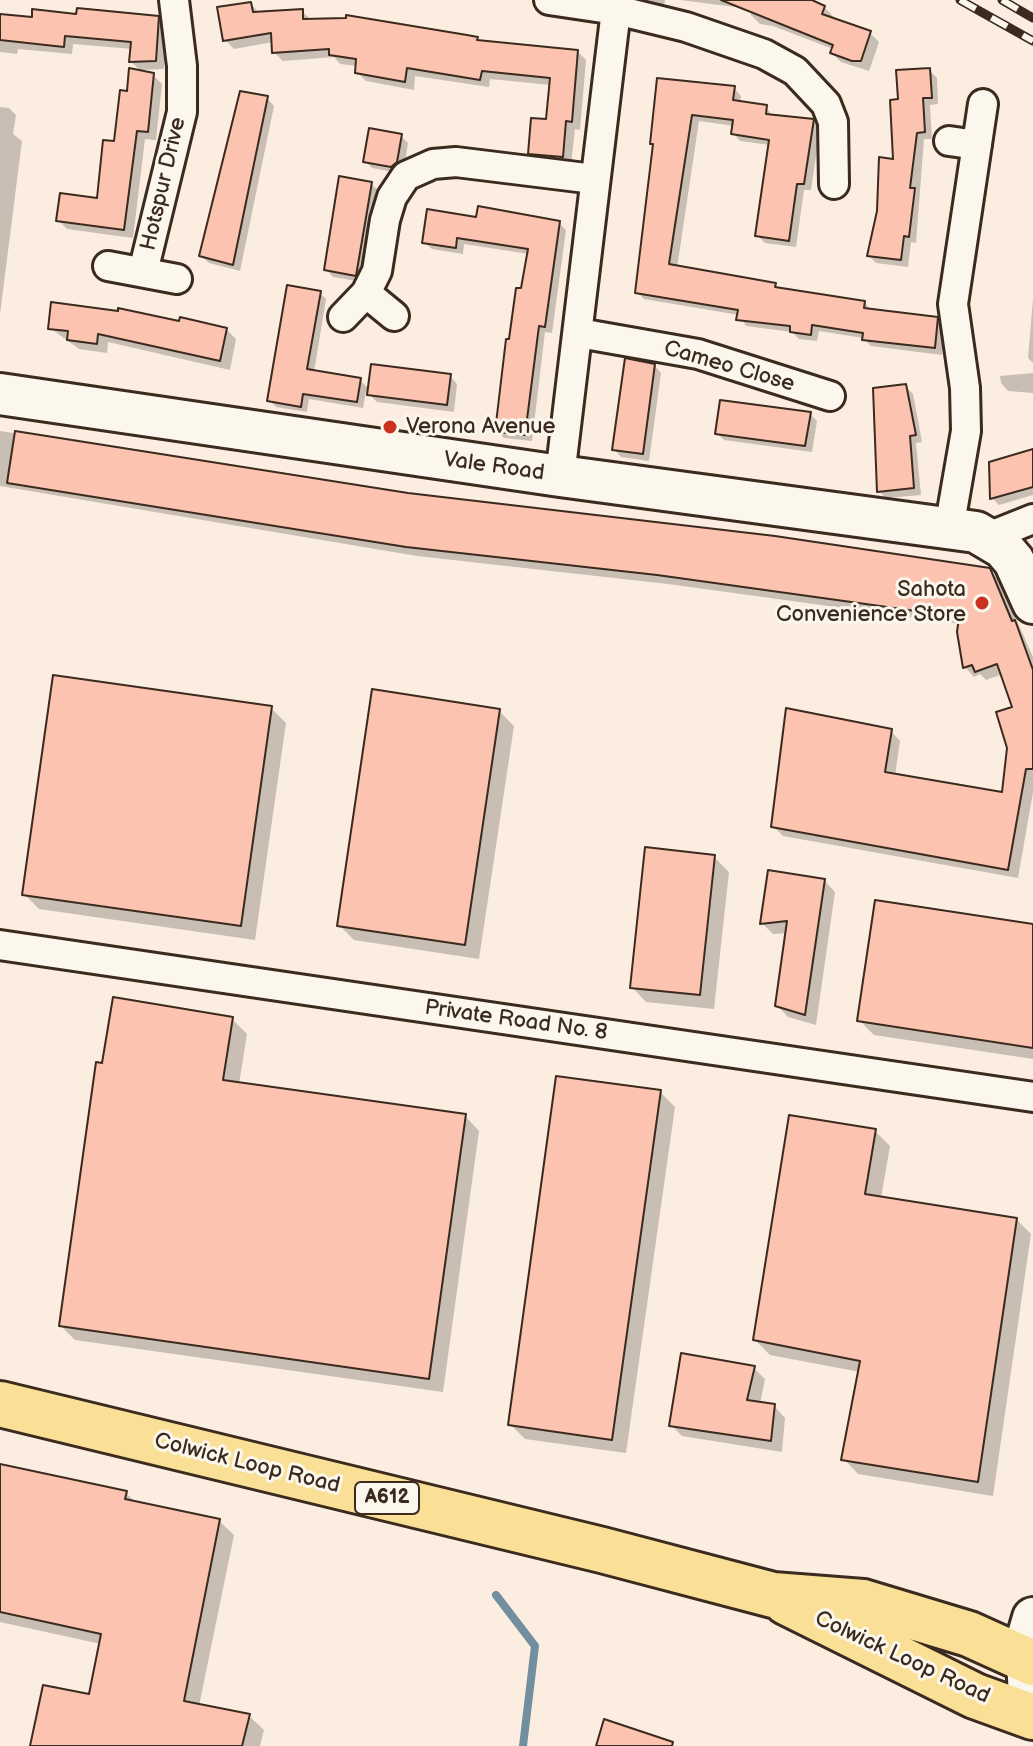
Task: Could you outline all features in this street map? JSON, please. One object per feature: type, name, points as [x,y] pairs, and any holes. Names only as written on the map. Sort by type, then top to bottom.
[{"type":"main road","name":"Colwick Loop Road","points":[[0,1404],[571,1542],[773,1595],[863,1602],[969,1634],[1030,1662]]},
{"type":"main road","name":"Colwick Loop Road","points":[[773,1595],[1032,1726]]},
{"type":"street","name":"Hotspur Drive","points":[[143,272],[182,112],[182,66],[174,0]]},
{"type":"street","points":[[549,0],[616,10],[686,27],[764,54],[795,71],[826,104],[833,122],[834,184]]},
{"type":"street","points":[[560,476],[616,10]]},
{"type":"street","points":[[949,529],[966,431],[965,388],[953,304],[983,104]]},
{"type":"street","points":[[949,141],[977,145]]},
{"type":"street","points":[[343,317],[366,293],[377,271],[392,197],[406,176],[433,164],[456,162],[594,179]]},
{"type":"street","name":"Hotspur Drive","points":[[108,266],[177,279]]},
{"type":"street","points":[[366,293],[394,316]]},
{"type":"street","name":"Cameo Close","points":[[579,333],[698,354],[830,396]]},
{"type":"street","name":"Vale Road","points":[[0,394],[988,537]]},
{"type":"street","points":[[1033,519],[988,537],[1014,561],[1033,603]]},
{"type":"street","name":"Private Road No. 8","points":[[0,945],[1033,1097]]},
{"type":"street","points":[[1032,1726],[1030,1662],[1026,1642],[1033,1618]]},
{"type":"building","points":[[721,0],[812,0],[825,6],[822,14],[871,31],[861,61],[852,61],[830,53],[833,45]]},
{"type":"building","points":[[251,2],[253,12],[303,9],[303,19],[346,18],[346,15],[478,37],[477,40],[578,50],[572,122],[566,121],[563,157],[528,154],[531,118],[546,119],[550,78],[482,71],[480,80],[407,68],[405,82],[355,73],[356,59],[329,55],[329,49],[272,53],[271,33],[223,41],[217,7]]},
{"type":"building","points":[[77,8],[159,16],[156,61],[129,62],[131,42],[65,36],[64,47],[0,40],[0,14],[32,17],[32,9],[76,14]]},
{"type":"building","points":[[129,68],[154,73],[148,132],[137,131],[124,230],[56,221],[60,193],[97,198],[103,140],[114,141],[120,90],[127,91]]},
{"type":"building","points":[[930,68],[932,98],[923,98],[925,132],[917,133],[910,188],[915,188],[909,237],[904,236],[901,260],[867,256],[877,211],[879,157],[893,159],[890,100],[898,99],[896,70]]},
{"type":"building","points":[[657,78],[735,86],[733,100],[767,105],[766,114],[814,119],[804,184],[797,184],[789,241],[755,236],[769,140],[731,134],[733,120],[692,115],[669,264],[776,283],[775,287],[865,301],[864,308],[938,317],[935,348],[862,340],[863,333],[812,325],[811,335],[790,332],[790,326],[736,320],[738,310],[635,293],[653,144],[650,144]]},
{"type":"building","points":[[240,91],[268,96],[233,265],[199,256]]},
{"type":"building","points":[[369,128],[402,134],[397,162],[391,167],[363,162]]},
{"type":"building","points":[[339,176],[372,182],[356,276],[324,270]]},
{"type":"building","points":[[478,206],[560,221],[545,327],[539,326],[525,435],[495,432],[506,339],[509,339],[516,288],[521,288],[528,249],[457,238],[456,248],[422,243],[427,209],[476,217]]},
{"type":"building","points":[[287,285],[321,291],[307,369],[361,378],[357,402],[303,394],[301,407],[267,401]]},
{"type":"building","points":[[51,302],[118,311],[118,308],[179,321],[180,317],[227,328],[220,361],[98,334],[97,344],[67,340],[68,331],[48,329]]},
{"type":"building","points":[[625,358],[655,364],[643,454],[612,450]]},
{"type":"building","points":[[371,364],[451,374],[447,405],[367,395]]},
{"type":"building","points":[[906,384],[916,435],[910,436],[914,488],[877,492],[873,388]]},
{"type":"building","points":[[720,400],[811,412],[805,446],[715,434]]},
{"type":"building","points":[[15,431],[408,493],[775,536],[990,568],[1012,621],[1015,620],[1033,670],[1033,769],[1026,769],[1008,870],[771,827],[786,708],[892,729],[885,772],[1002,792],[1007,748],[996,712],[1012,707],[997,664],[975,672],[972,665],[963,668],[957,632],[959,617],[657,575],[406,547],[7,483]]},
{"type":"building","points":[[1033,449],[1033,487],[990,499],[989,462]]},
{"type":"building","points":[[53,675],[272,706],[241,926],[22,895]]},
{"type":"building","points":[[372,689],[500,709],[465,945],[337,926]]},
{"type":"building","points":[[645,847],[715,855],[700,995],[630,988]]},
{"type":"building","points":[[768,870],[825,879],[805,1015],[775,1006],[787,921],[760,924]]},
{"type":"building","points":[[875,900],[1033,924],[1033,1048],[857,1021]]},
{"type":"building","points":[[113,997],[233,1017],[223,1080],[466,1114],[429,1379],[59,1326],[96,1062],[102,1063]]},
{"type":"building","points":[[556,1076],[661,1090],[612,1440],[508,1425]]},
{"type":"building","points":[[789,1115],[876,1129],[865,1194],[1017,1218],[978,1482],[841,1460],[860,1361],[753,1340]]},
{"type":"building","points":[[681,1353],[755,1366],[747,1400],[775,1404],[771,1441],[669,1426]]},
{"type":"building","points":[[0,1464],[127,1491],[125,1499],[220,1519],[184,1701],[250,1714],[242,1746],[30,1746],[43,1685],[89,1694],[101,1634],[0,1612]]},
{"type":"building","points":[[604,1719],[673,1742],[672,1746],[596,1746]]},
{"type":"waterway","points":[[496,1595],[535,1646],[523,1746]]},
{"type":"railway","points":[[960,0],[1033,41]]},
{"type":"railway","points":[[1002,0],[1033,18]]},
{"type":"place","name":"Verona Avenue","points":[[390,427]]},
{"type":"place","name":"Sahota Convenience Store","points":[[982,603]]}]
